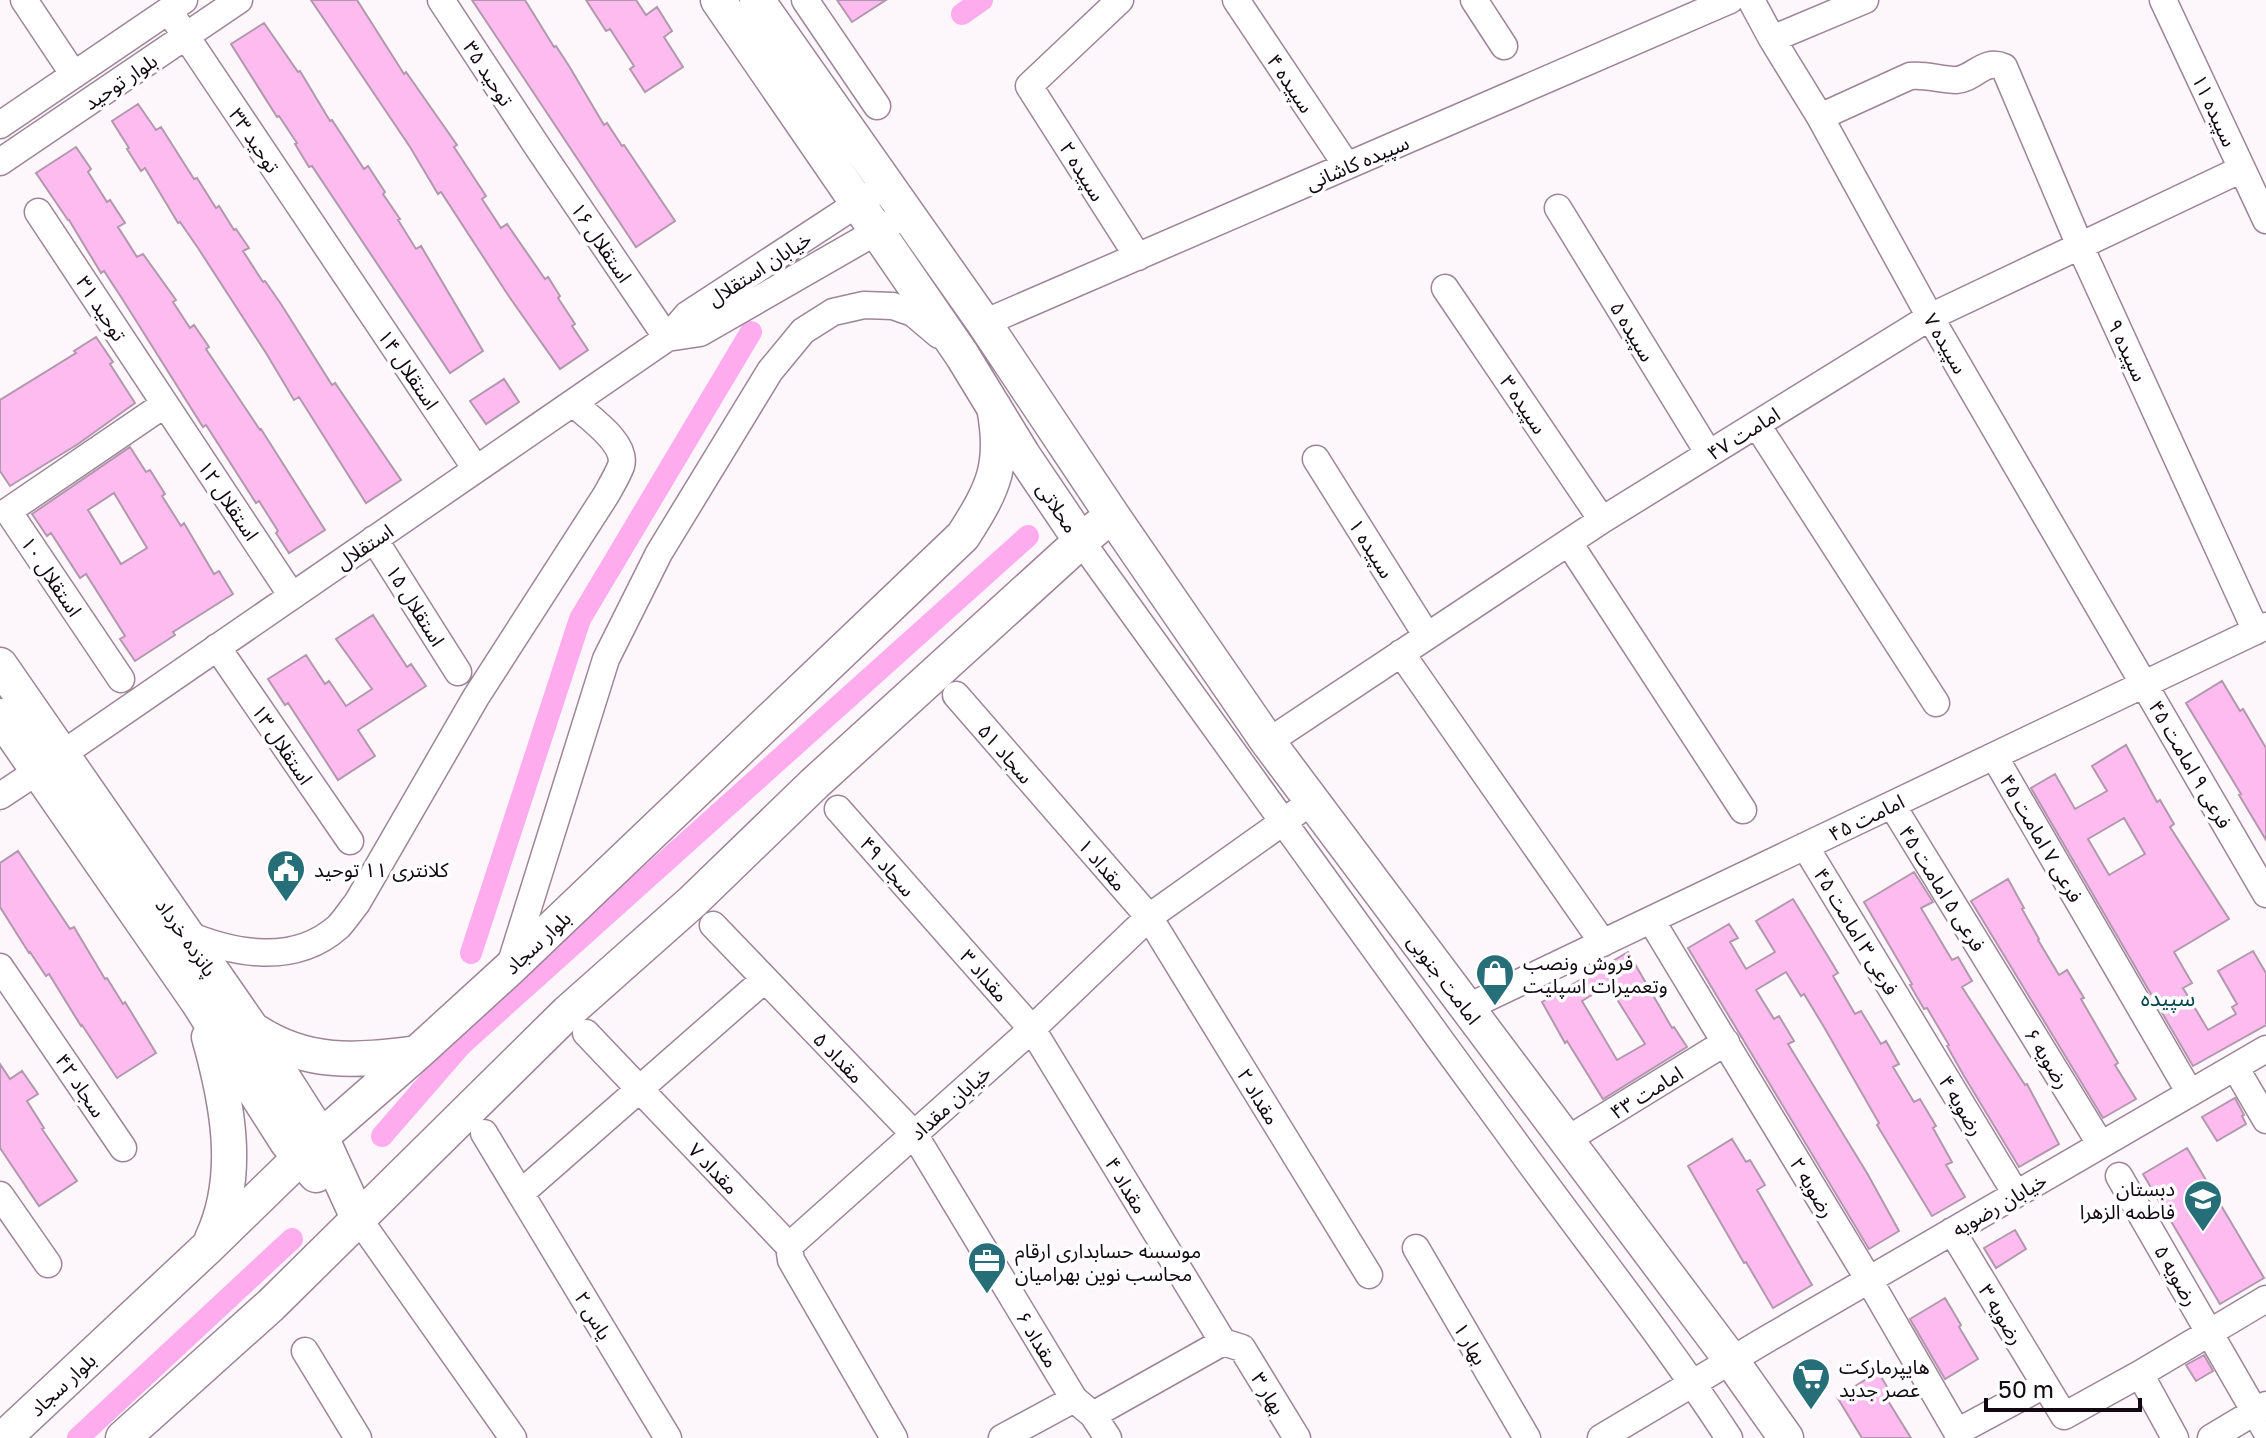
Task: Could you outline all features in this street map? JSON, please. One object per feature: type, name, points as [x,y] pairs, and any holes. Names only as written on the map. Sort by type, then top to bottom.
[{"type":"main road","name":"محلاتی","points":[[718,0],[962,355],[1023,455],[1081,541],[1112,515],[984,323],[757,0]]},
{"type":"main road","name":"بلوار سجاد","points":[[4,1438],[310,1148],[509,969],[963,536],[993,484],[999,454],[994,407]]},
{"type":"main road","name":"امامت جنوبی","points":[[1112,515],[1268,742],[1731,1360],[1786,1438]]},
{"type":"main road","points":[[123,1438],[271,1305],[568,1012],[692,902],[815,783],[1081,541]]},
{"type":"main road","name":"پانزده خرداد","points":[[0,665],[50,763],[287,1142],[310,1148]]},
{"type":"main road","name":"پانزده خرداد","points":[[0,716],[50,763],[184,933],[252,1029],[310,1148],[358,1218]]},
{"type":"main road","points":[[198,1002],[222,1085],[228,1143],[229,1175],[225,1204],[208,1247]]},
{"type":"main road","points":[[252,1029],[285,1048],[336,1060],[417,1053]]},
{"type":"street","points":[[24,0],[74,75]]},
{"type":"street","name":"بلوار توحید","points":[[0,162],[239,0]]},
{"type":"street","name":"توحید ۳۵","points":[[441,0],[537,146]]},
{"type":"street","points":[[805,0],[877,106]]},
{"type":"street","name":"سپیده ۲","points":[[1120,0],[1029,86],[1138,257]]},
{"type":"street","name":"سپیده ۴","points":[[1236,0],[1347,166]]},
{"type":"street","points":[[1474,0],[1504,46]]},
{"type":"street","name":"سپیده کاشانی","points":[[984,323],[1730,0]]},
{"type":"street","name":"سپیده ۷","points":[[1751,0],[1820,117],[1930,317],[2145,684]]},
{"type":"street","points":[[1772,39],[1865,0]]},
{"type":"street","name":"سپیده ۱۱","points":[[2163,0],[2266,220]]},
{"type":"street","name":"بلوار توحید","points":[[0,125],[176,5]]},
{"type":"street","name":"توحید ۳۳","points":[[176,5],[185,37],[342,269]]},
{"type":"street","name":"سپیده ۹","points":[[1820,117],[1910,76],[1924,74],[1958,80],[1987,65],[1995,63],[2004,67],[2080,246],[2261,629]]},
{"type":"street","name":"استقلال ۱۶","points":[[537,146],[667,338]]},
{"type":"street","name":"امامت ۴۷","points":[[1268,742],[1602,520],[1930,317],[2242,169]]},
{"type":"street","name":"خیابان استقلال","points":[[667,338],[687,315],[885,185]]},
{"type":"street","name":"سپیده ۵","points":[[1558,208],[1709,454]]},
{"type":"street","name":"توحید ۳۱","points":[[38,212],[165,404]]},
{"type":"street","points":[[667,338],[700,333],[906,214]]},
{"type":"street","name":"استقلال ۱۴","points":[[342,269],[476,469]]},
{"type":"street","name":"سپیده ۳","points":[[1445,288],[1602,520]]},
{"type":"street","points":[[509,969],[606,659],[659,553],[770,371],[803,331],[833,312],[864,305],[893,306],[913,313],[962,355]]},
{"type":"street","name":"استقلال","points":[[0,796],[667,338]]},
{"type":"street","points":[[184,933],[230,949],[279,953],[321,939],[339,926],[357,903],[476,697],[606,495],[622,464],[621,450],[609,435],[573,403]]},
{"type":"street","name":"استقلال ۱۲","points":[[165,404],[292,596]]},
{"type":"street","name":"استقلال ۱۰","points":[[121,679],[8,511],[165,404]]},
{"type":"street","points":[[1757,425],[1936,703]]},
{"type":"street","name":"سپیده ۱","points":[[1316,459],[1427,636]]},
{"type":"street","name":"استقلال ۱۵","points":[[374,539],[458,672]]},
{"type":"street","points":[[1081,541],[1283,823],[1694,1383],[1729,1438]]},
{"type":"street","points":[[1569,543],[1743,810]]},
{"type":"street","name":"امامت ۴۵","points":[[1466,1008],[2261,629]]},
{"type":"street","name":"استقلال ۱۳","points":[[217,647],[350,841]]},
{"type":"street","points":[[1401,653],[1603,943]]},
{"type":"street","name":"فرعی ۹ امامت ۴۵","points":[[2145,684],[2266,894]]},
{"type":"street","name":"سجاد ۵۱","points":[[956,695],[1057,811]]},
{"type":"street","name":"فرعی ۷ امامت ۴۵","points":[[1994,756],[2190,1093]]},
{"type":"street","name":"خیابان مقداد","points":[[789,1246],[1032,1029],[1149,917],[1312,801]]},
{"type":"street","name":"فرعی ۵ امامت ۴۵","points":[[1892,805],[1994,971]]},
{"type":"street","name":"سجاد ۴۹","points":[[838,809],[938,922]]},
{"type":"street","name":"مقداد ۱","points":[[1057,811],[1149,917]]},
{"type":"street","name":"فرعی ۳ امامت ۴۵","points":[[1805,846],[1908,1016]]},
{"type":"street","name":"مقداد ۲","points":[[1149,917],[1369,1275]]},
{"type":"street","name":"رضویه ۲","points":[[1651,920],[1869,1280],[1957,1432],[2044,1385]]},
{"type":"street","name":"مقداد ۳","points":[[938,922],[1032,1029]]},
{"type":"street","name":"مقداد ۵","points":[[713,925],[914,1134]]},
{"type":"street","name":"سجاد ۴۲","points":[[0,967],[123,1148]]},
{"type":"street","name":"رضویه ۶","points":[[1994,971],[2101,1145]]},
{"type":"street","points":[[521,1193],[765,979]]},
{"type":"street","name":"رضویه ۴","points":[[1908,1016],[2016,1194]]},
{"type":"street","name":"مقداد ۴","points":[[1032,1029],[1232,1345]]},
{"type":"street","name":"مقداد ۷","points":[[586,1033],[789,1246]]},
{"type":"street","name":"امامت ۴۳","points":[[1565,1141],[1726,1042]]},
{"type":"street","name":"خیابان رضویه","points":[[1601,1438],[2266,1049]]},
{"type":"street","points":[[2235,1067],[2266,1120]]},
{"type":"street","name":"یاس ۲","points":[[484,1133],[668,1438]]},
{"type":"street","name":"مقداد ۶","points":[[914,1134],[1084,1407],[1108,1438]]},
{"type":"street","name":"رضویه ۵","points":[[2119,1176],[2262,1416]]},
{"type":"street","points":[[1566,1211],[1600,1186]]},
{"type":"street","points":[[0,1195],[48,1264]]},
{"type":"street","name":"پانزده خرداد","points":[[358,1218],[513,1438]]},
{"type":"street","name":"رضویه ۳","points":[[1952,1231],[2064,1416],[2266,1299]]},
{"type":"street","points":[[789,1246],[791,1260],[894,1438]]},
{"type":"street","name":"بهار ۱","points":[[1416,1248],[1527,1438]]},
{"type":"street","points":[[1002,1438],[1232,1345]]},
{"type":"street","name":"بهار ۳","points":[[1232,1345],[1297,1438]]},
{"type":"street","points":[[305,1351],[358,1438]]},
{"type":"street","points":[[2140,1374],[2175,1438]]},
{"type":"street","points":[[2211,1438],[2262,1416]]},
{"type":"building","points":[[311,0],[357,0],[404,74],[406,72],[457,145],[454,147],[486,196],[482,199],[501,228],[507,224],[545,279],[548,277],[575,324],[572,326],[588,350],[560,369],[441,192],[438,194]]},
{"type":"building","points":[[472,0],[525,0],[604,125],[607,123],[624,145],[675,221],[636,247]]},
{"type":"building","points":[[586,0],[636,0],[646,15],[657,7],[672,31],[664,37],[683,67],[645,92],[630,69],[634,66]]},
{"type":"building","points":[[837,0],[886,0],[852,22]]},
{"type":"building","points":[[264,23],[300,71],[364,169],[368,166],[416,249],[421,246],[483,351],[450,373],[312,166],[309,167],[297,143],[231,44]]},
{"type":"building","points":[[138,104],[156,130],[161,127],[194,179],[197,178],[216,208],[219,206],[236,229],[249,248],[243,251],[263,282],[401,480],[366,503],[299,397],[294,400],[145,168],[141,171],[127,149],[112,121]]},
{"type":"building","points":[[76,147],[107,202],[110,200],[125,223],[118,227],[137,257],[143,254],[176,300],[173,302],[190,328],[194,325],[209,347],[206,349],[325,530],[289,553],[259,501],[256,503],[206,425],[203,427],[104,271],[101,273],[36,173]]},
{"type":"building","points":[[96,337],[135,403],[78,444],[10,486],[0,471],[0,400],[76,353],[74,351]]},
{"type":"building","points":[[504,379],[519,402],[486,424],[470,401]]},
{"type":"building","points":[[130,447],[146,472],[150,470],[165,494],[162,496],[181,526],[184,523],[214,574],[219,571],[233,594],[173,632],[175,635],[135,661],[120,639],[125,636],[86,574],[80,578],[51,533],[47,536],[32,514]],"holes":[[[114,493],[147,548],[121,564],[88,510]]]},
{"type":"building","points":[[373,615],[407,667],[411,664],[426,686],[358,730],[375,756],[338,780],[288,703],[285,705],[268,679],[306,655],[325,684],[329,681],[346,706],[372,689],[336,639]]},
{"type":"building","points":[[2222,681],[2266,748],[2266,840],[2186,703]]},
{"type":"building","points":[[2126,745],[2157,802],[2160,800],[2174,824],[2170,827],[2229,919],[2174,952],[2192,983],[2183,988],[2208,1030],[2236,1014],[2232,1007],[2237,1004],[2218,971],[2253,951],[2266,973],[2266,1025],[2193,1066],[2031,788],[2055,774],[2075,809],[2107,791],[2092,766]],"holes":[[[2124,818],[2145,854],[2109,875],[2088,839]]]},
{"type":"building","points":[[18,851],[70,929],[74,927],[156,1053],[117,1078],[49,974],[46,976],[29,953],[0,907],[0,863]]},
{"type":"building","points":[[1914,872],[1933,902],[1921,908],[1952,960],[1958,957],[1972,981],[1962,987],[2027,1084],[2059,1144],[2019,1167],[1864,902]]},
{"type":"building","points":[[2008,879],[2059,975],[2067,970],[2084,998],[2081,999],[2136,1099],[2103,1118],[1971,901]]},
{"type":"building","points":[[1793,899],[1838,973],[1833,976],[1855,1014],[1861,1011],[1881,1044],[1886,1041],[1899,1064],[1893,1067],[1914,1102],[1920,1099],[1936,1126],[1933,1128],[1952,1162],[1946,1165],[1965,1197],[1932,1216],[1877,1125],[1879,1123],[1824,1027],[1786,972],[1756,990],[1774,1019],[1779,1016],[1794,1041],[1788,1044],[1899,1231],[1869,1249],[1688,948],[1729,924],[1738,938],[1730,942],[1746,969],[1775,952],[1756,921]]},
{"type":"building","points":[[1628,952],[1672,1028],[1687,1047],[1603,1099],[1542,1002]],"holes":[[[1608,985],[1645,1044],[1617,1060],[1582,1001]]]},
{"type":"building","points":[[0,1064],[10,1079],[22,1071],[38,1094],[27,1101],[77,1181],[39,1206],[0,1148]]},
{"type":"building","points":[[2235,1098],[2246,1124],[2217,1141],[2202,1117]]},
{"type":"building","points":[[1732,1139],[1765,1185],[1757,1190],[1812,1285],[1773,1308],[1688,1166]]},
{"type":"building","points":[[2187,1148],[2264,1278],[2220,1304],[2143,1174]]},
{"type":"building","points":[[2015,1230],[2026,1249],[1996,1268],[1984,1248]]},
{"type":"building","points":[[1945,1298],[1978,1359],[1945,1379],[1910,1319]]},
{"type":"building","points":[[2204,1355],[2213,1371],[2196,1381],[2186,1365]]},
{"type":"building","points":[[1878,1372],[1891,1393],[1885,1396],[1911,1438],[1862,1438],[1837,1397]]},
{"type":"waterway","points":[[962,14],[982,0]]},
{"type":"waterway","points":[[471,953],[580,619],[751,332]]},
{"type":"waterway","points":[[382,1136],[461,1045],[1028,536]]},
{"type":"waterway","points":[[78,1438],[292,1239]]},
{"type":"place","name":"کلانتری ۱۱ توحید","points":[[286,903]]},
{"type":"place","name":"فروش ونصب وتعمیرات اسپلیت","points":[[1495,1007]]},
{"type":"place","name":"دبستان فاطمه الزهرا","points":[[2203,1233]]},
{"type":"place","name":"موسسه حسابداری ارقام محاسب نوین بهرامیان","points":[[987,1295]]},
{"type":"place","name":"هایپرمارکت عصر جدید","points":[[1811,1411]]},
{"type":"district","name":"سپیده","points":[[2168,997]]}]
